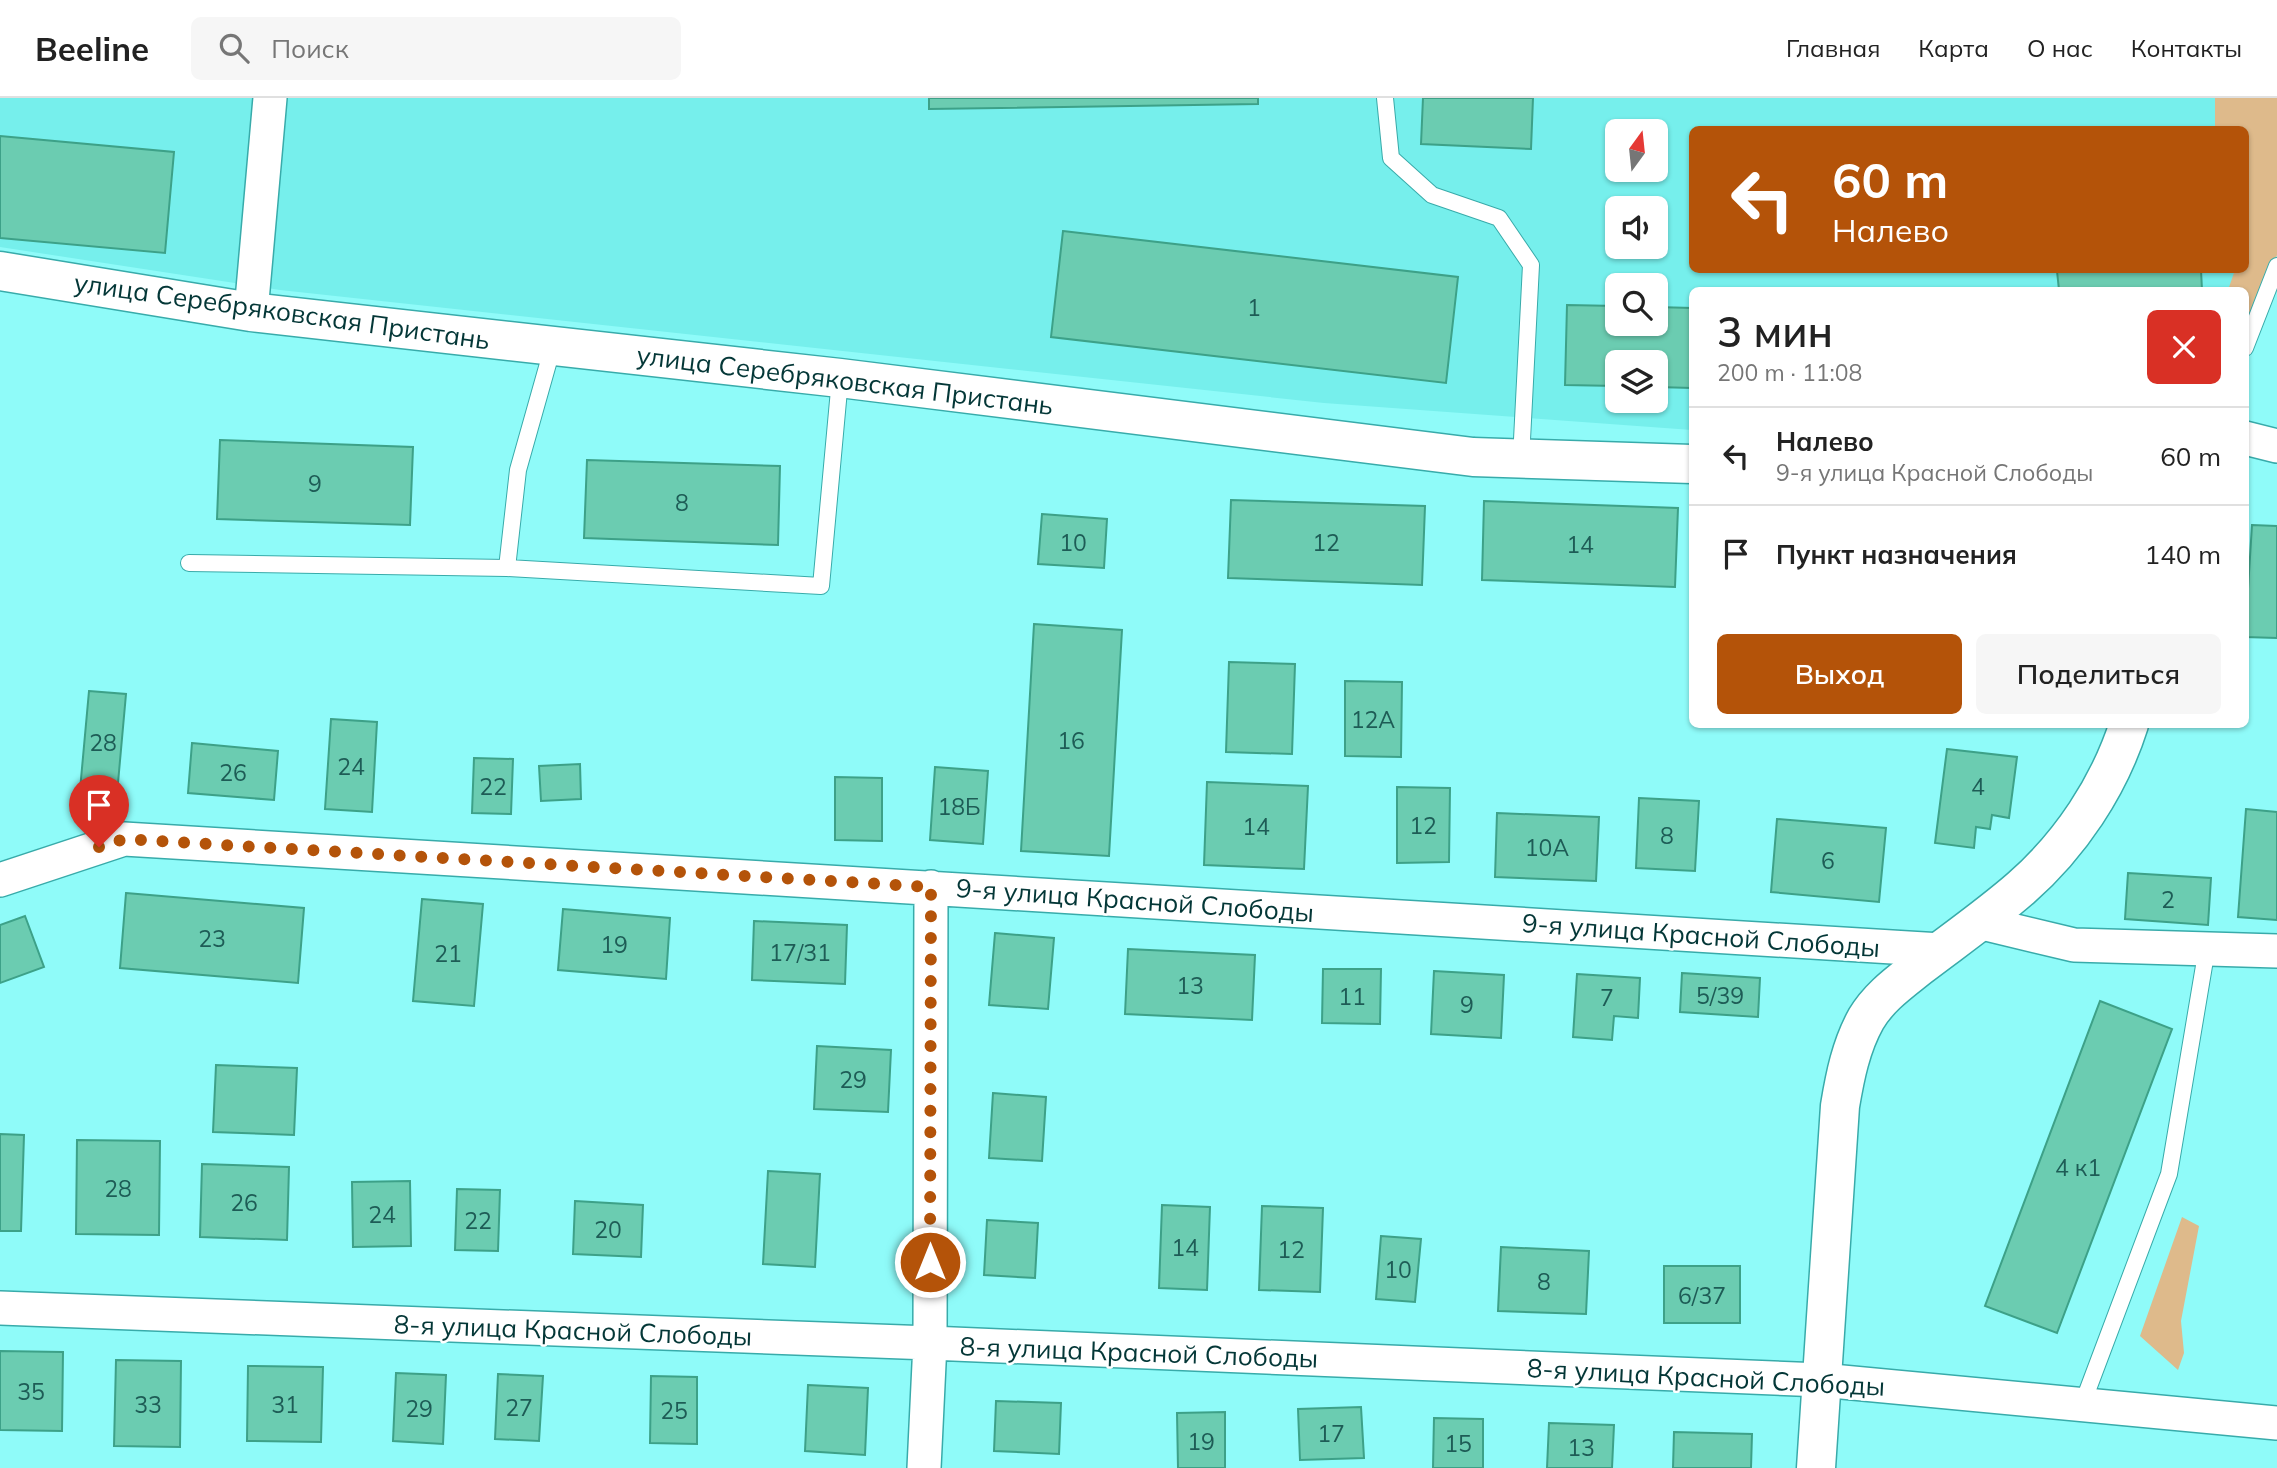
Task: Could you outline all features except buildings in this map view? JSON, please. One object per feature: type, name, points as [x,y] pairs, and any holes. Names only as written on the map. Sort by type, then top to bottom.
[{"type":"street","points":[[251,312],[270,98]]},
{"type":"street","name":"улица Серебряковская Пристань","points":[[0,271],[251,312],[840,379],[1473,457],[1689,464]]},
{"type":"street","points":[[2249,439],[2277,446]]},
{"type":"street","points":[[1816,1468],[1840,1106],[1845,1075],[1854,1046],[1867,1018],[1884,994],[2035,875],[2078,826],[2110,770],[2127,728]]},
{"type":"street","name":"9-я улица Красной Слободы","points":[[0,880],[124,839],[1941,950]]},
{"type":"street","points":[[924,1468],[930,1343],[931,887]]},
{"type":"street","points":[[1978,922],[2074,945],[2277,951]]},
{"type":"street","name":"8-я улица Красной Слободы","points":[[0,1308],[1821,1380],[2277,1423]]},
{"type":"lane","points":[[1385,98],[1391,158],[1432,195],[1499,218],[1531,265],[1521,459]]},
{"type":"lane","points":[[2249,338],[2277,266]]},
{"type":"lane","points":[[507,568],[518,470],[553,346]]},
{"type":"lane","points":[[189,563],[507,568],[821,586],[840,379]]},
{"type":"lane","points":[[2082,1405],[2169,1174],[2207,948]]},
{"type":"shaded area","points":[[0,98],[2277,98],[2249,266],[2249,126],[1689,126],[1689,273],[2248,273],[2246,287],[1689,287],[1689,430],[1324,403],[280,290],[0,247]]},
{"type":"shaded area","points":[[2215,98],[2277,98],[2277,255],[2249,329],[2249,287],[2229,287],[2234,273],[2249,273],[2249,126],[2215,126]]},
{"type":"shaded area","points":[[2182,1217],[2199,1226],[2181,1321],[2184,1353],[2178,1370],[2140,1336]]},
{"type":"route","points":[[99,847],[124,839],[931,887],[930,1262]]}]
